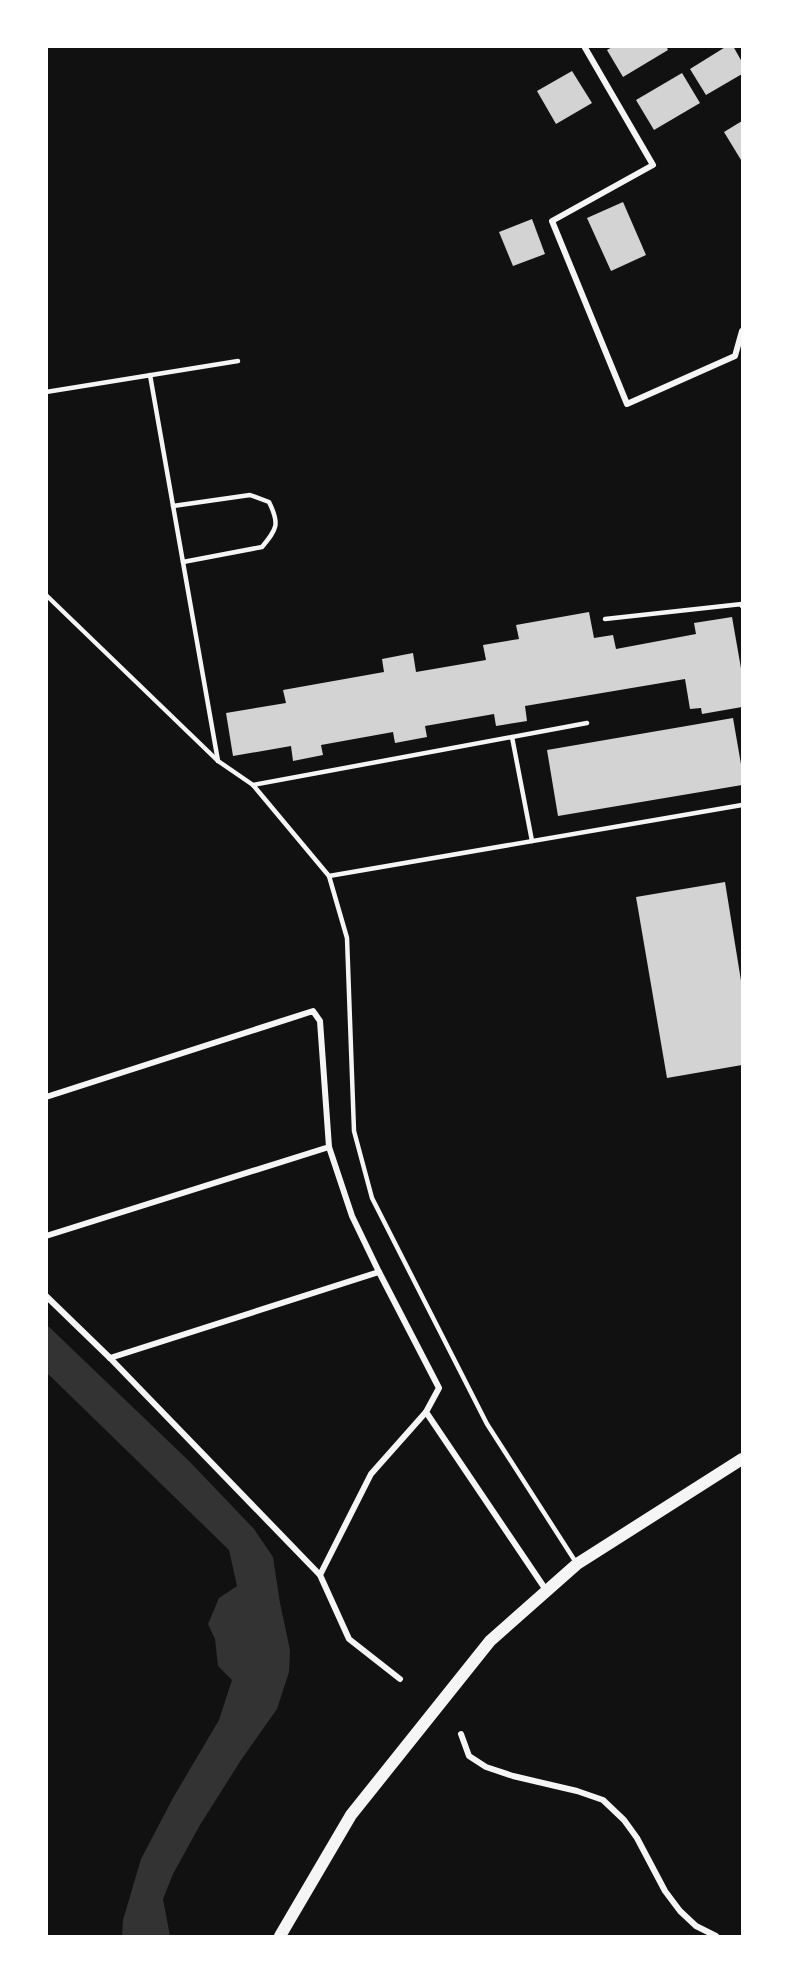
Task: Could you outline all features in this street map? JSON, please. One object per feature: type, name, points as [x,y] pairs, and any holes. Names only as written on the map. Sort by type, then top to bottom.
[{"type":"main road","points":[[280,1936],[351,1815],[490,1641],[577,1564],[742,1459]]},
{"type":"street","points":[[584,46],[653,165],[552,221],[627,404],[735,356],[742,330]]},
{"type":"street","points":[[46,1097],[313,1011],[320,1021],[328,1147],[352,1216],[440,1388],[426,1412],[371,1474],[320,1575]]},
{"type":"street","points":[[46,1236],[328,1147]]},
{"type":"street","points":[[110,1358],[379,1272]]},
{"type":"street","points":[[46,1296],[110,1358],[320,1575],[349,1639],[400,1679]]},
{"type":"street","points":[[426,1412],[546,1590]]},
{"type":"street","points":[[461,1734],[469,1756],[486,1767],[513,1776],[578,1791],[603,1800],[624,1820],[637,1838],[665,1891],[680,1911],[696,1926],[716,1936]]},
{"type":"lane","points":[[46,392],[238,361]]},
{"type":"lane","points":[[150,375],[218,761]]},
{"type":"lane","points":[[173,506],[250,495],[269,502],[276,516],[274,532],[262,547],[183,562]]},
{"type":"lane","points":[[46,594],[218,761],[253,785],[328,876],[347,938],[354,1131],[372,1198],[487,1424],[577,1564]]},
{"type":"lane","points":[[605,619],[742,604],[742,606]]},
{"type":"lane","points":[[253,785],[587,723]]},
{"type":"lane","points":[[512,737],[532,841]]},
{"type":"lane","points":[[328,876],[742,805]]},
{"type":"shaded area","points":[[46,1324],[189,1461],[254,1529],[273,1557],[290,1650],[289,1672],[277,1709],[200,1825],[173,1874],[163,1899],[170,1936],[122,1936],[123,1920],[141,1859],[173,1798],[219,1720],[232,1680],[218,1666],[215,1639],[208,1624],[219,1598],[237,1586],[229,1550],[47,1373]]},
{"type":"building","points":[[614,46],[666,46],[668,50],[623,77],[607,50]]},
{"type":"building","points":[[727,46],[733,46],[742,62],[742,74],[706,95],[690,69]]},
{"type":"building","points":[[572,71],[592,103],[556,124],[537,91]]},
{"type":"building","points":[[682,73],[700,103],[654,130],[636,100]]},
{"type":"building","points":[[742,121],[742,159],[741,160],[724,132]]},
{"type":"building","points":[[623,202],[646,255],[611,271],[587,218]]},
{"type":"building","points":[[532,219],[545,254],[513,266],[499,232]]},
{"type":"building","points":[[589,612],[594,638],[613,635],[616,649],[696,634],[694,623],[732,617],[742,674],[742,707],[702,714],[701,708],[690,709],[685,679],[525,706],[527,721],[496,726],[494,714],[425,726],[427,737],[395,743],[393,732],[321,745],[323,755],[293,761],[291,746],[233,756],[226,713],[286,703],[283,690],[384,672],[382,659],[413,653],[416,672],[486,660],[483,645],[519,639],[516,625]]},
{"type":"building","points":[[733,718],[742,770],[742,785],[558,816],[547,750]]},
{"type":"building","points":[[725,882],[742,987],[742,1065],[667,1078],[636,897]]}]
